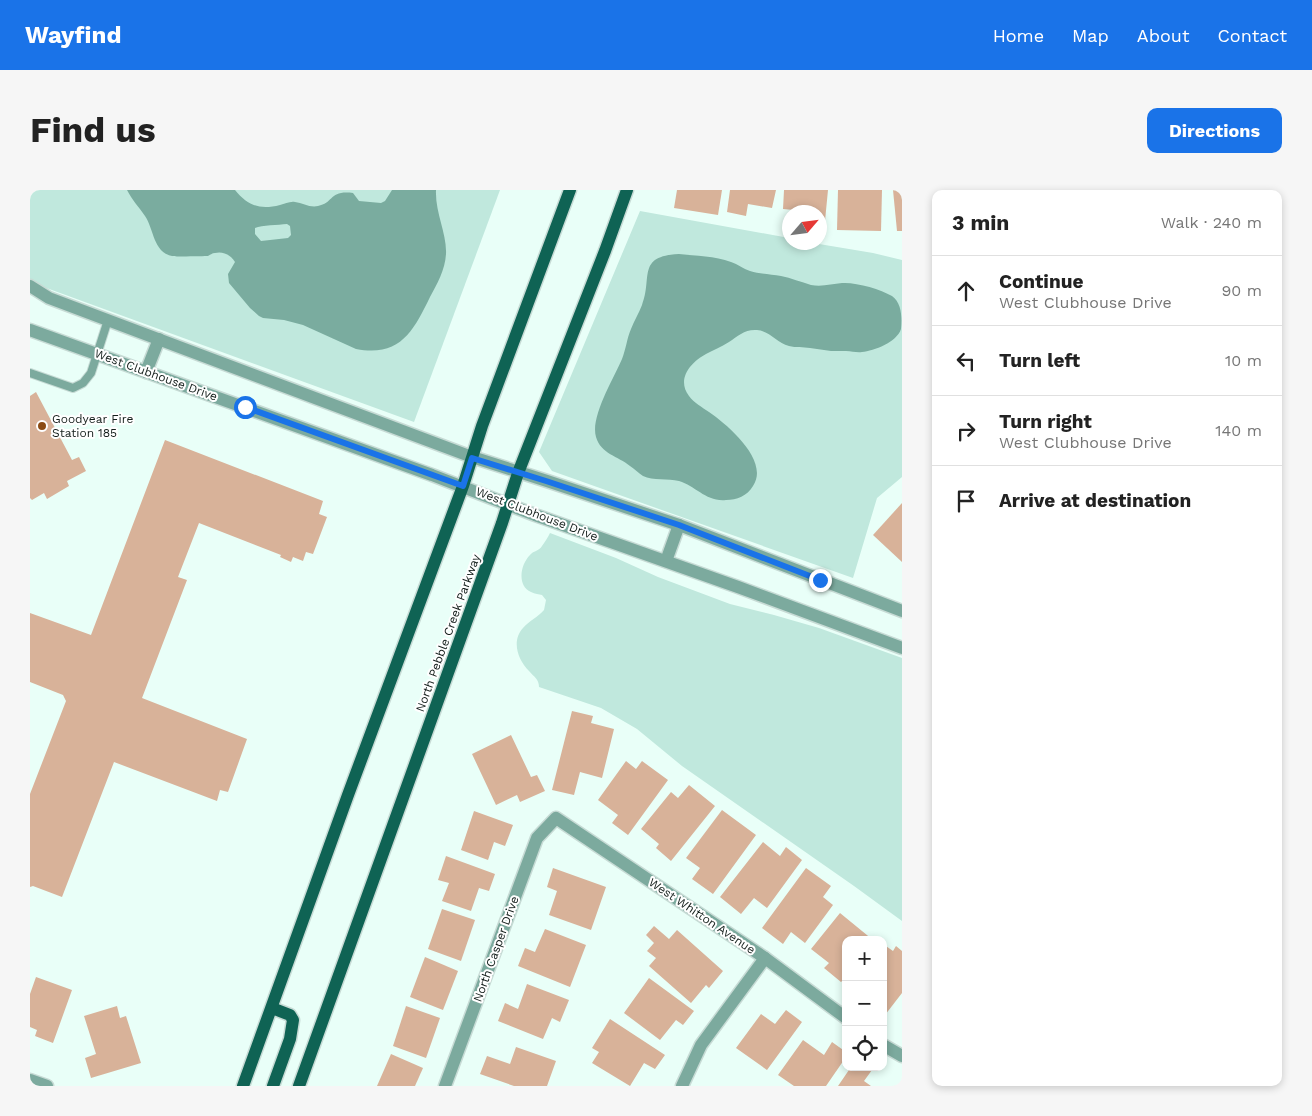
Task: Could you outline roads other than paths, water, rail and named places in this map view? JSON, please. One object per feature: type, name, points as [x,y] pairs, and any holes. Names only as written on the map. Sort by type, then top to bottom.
[{"type":"main road","points":[[243,1086],[463,486],[480,431],[570,190]]},
{"type":"main road","name":"North Pebble Creek Parkway","points":[[299,1086],[518,473],[627,190]]},
{"type":"main road","points":[[272,1008],[290,1015],[293,1020],[290,1039],[273,1086]]},
{"type":"street","points":[[30,286],[49,298],[472,458],[679,525],[902,611]]},
{"type":"street","points":[[30,297],[49,298]]},
{"type":"street","name":"West Clubhouse Drive","points":[[30,330],[463,486],[902,648]]},
{"type":"street","points":[[146,372],[158,339]]},
{"type":"street","points":[[666,561],[679,525]]},
{"type":"street","name":"West Whitton Avenue","points":[[556,818],[764,958],[842,1015]]},
{"type":"street","name":"North Casper Drive","points":[[445,1086],[537,838],[556,818]]},
{"type":"street","points":[[682,1086],[701,1045],[764,958]]},
{"type":"street","points":[[887,1047],[902,1056]]},
{"type":"street","points":[[30,1080],[47,1086]]},
{"type":"lane","points":[[30,373],[73,388],[83,383],[91,373],[108,320]]},
{"type":"place","name":"Goodyear Fire Station 185","points":[[42,426]]}]
